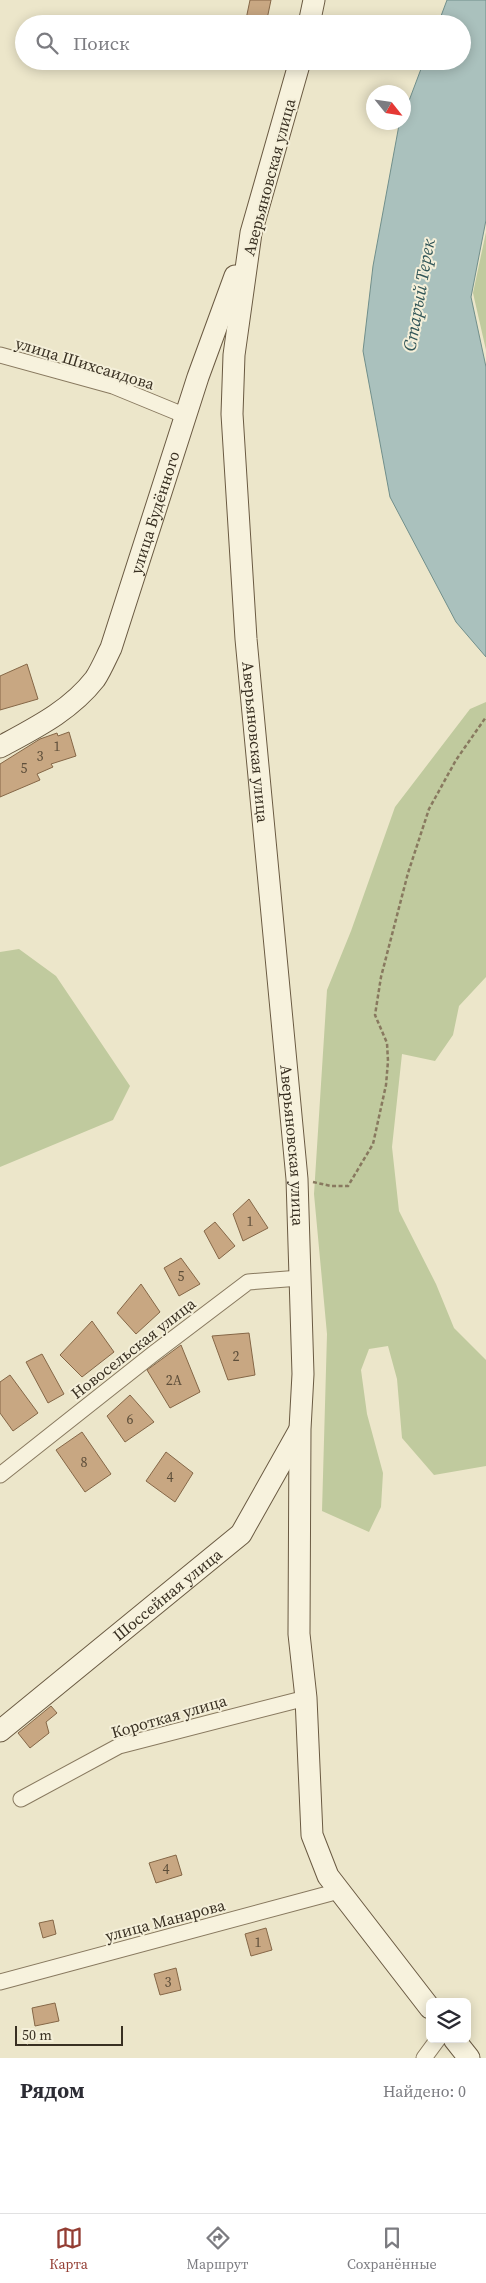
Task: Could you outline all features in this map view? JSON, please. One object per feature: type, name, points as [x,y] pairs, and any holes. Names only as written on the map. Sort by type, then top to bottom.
[{"type":"street","points":[[311,15],[314,0]]},
{"type":"street","name":"Аверьяновская улица","points":[[297,70],[251,234],[234,356],[232,414],[246,639],[298,1179],[303,1374],[300,1429],[299,1634],[306,1698],[312,1835],[328,1876],[426,2003]]},
{"type":"street","name":"улица Будённого","points":[[0,747],[71,705],[96,678],[111,648],[186,416],[251,234]]},
{"type":"street","name":"улица Шихсаидова","points":[[0,355],[113,386],[186,416]]},
{"type":"street","name":"Новосельская улица","points":[[0,1475],[152,1354],[248,1282],[300,1278]]},
{"type":"street","name":"Шоссейная улица","points":[[0,1731],[241,1534],[300,1429]]},
{"type":"street","name":"Короткая улица","points":[[21,1799],[119,1746],[306,1698]]},
{"type":"street","name":"улица Манарова","points":[[0,1982],[339,1891]]},
{"type":"street","points":[[424,2058],[435,2043]]},
{"type":"street","points":[[457,2043],[469,2058]]},
{"type":"path","points":[[298,1179],[331,1186],[348,1186],[373,1144],[386,1085],[388,1061],[387,1043],[375,1016],[381,977],[408,872],[429,809],[456,760],[486,717]]},
{"type":"green space","points":[[486,232],[486,350],[473,293]]},
{"type":"green space","points":[[486,702],[486,977],[459,1006],[453,1035],[435,1061],[402,1054],[392,1147],[399,1211],[436,1284],[454,1328],[486,1360],[486,1466],[434,1475],[402,1438],[397,1379],[388,1346],[369,1349],[361,1370],[367,1414],[383,1473],[381,1507],[369,1532],[322,1511],[327,1334],[314,1194],[327,990],[351,931],[395,807],[470,709]]},
{"type":"green space","points":[[19,949],[56,976],[130,1086],[113,1120],[0,1167],[0,952]]},
{"type":"water","name":"Старый Терек","points":[[447,0],[486,0],[486,220],[471,297],[486,367],[486,657],[456,622],[390,497],[363,351],[373,266],[398,130],[411,130],[411,95],[421,70],[471,70],[471,15],[441,15]]},
{"type":"building","points":[[250,0],[271,0],[268,15],[247,15]]},
{"type":"building","points":[[27,664],[38,699],[0,710],[0,676]]},
{"type":"building","points":[[69,732],[76,756],[51,764],[53,767],[37,774],[40,780],[0,797],[0,764],[40,739],[57,733],[58,736]]},
{"type":"building","points":[[249,1199],[268,1228],[243,1241],[233,1214]]},
{"type":"building","points":[[215,1222],[235,1246],[219,1259],[204,1231]]},
{"type":"building","points":[[181,1258],[200,1284],[179,1296],[164,1268]]},
{"type":"building","points":[[141,1284],[160,1312],[136,1334],[117,1313]]},
{"type":"building","points":[[92,1321],[114,1352],[82,1377],[60,1355]]},
{"type":"building","points":[[249,1333],[255,1375],[228,1380],[212,1336]]},
{"type":"building","points":[[181,1345],[200,1392],[170,1408],[147,1370]]},
{"type":"building","points":[[42,1354],[64,1394],[48,1403],[26,1362]]},
{"type":"building","points":[[10,1375],[38,1413],[13,1431],[0,1413],[0,1382]]},
{"type":"building","points":[[130,1395],[154,1422],[125,1442],[107,1416]]},
{"type":"building","points":[[82,1432],[111,1474],[85,1492],[56,1450]]},
{"type":"building","points":[[166,1452],[193,1473],[175,1502],[146,1481]]},
{"type":"building","points":[[51,1706],[57,1713],[46,1722],[49,1733],[30,1748],[18,1733]]},
{"type":"building","points":[[176,1855],[182,1875],[156,1883],[149,1863]]},
{"type":"building","points":[[53,1920],[56,1934],[43,1938],[39,1923]]},
{"type":"building","points":[[266,1928],[272,1950],[251,1956],[245,1934]]},
{"type":"building","points":[[176,1968],[181,1990],[160,1995],[154,1974]]},
{"type":"building","points":[[55,2003],[59,2021],[35,2026],[32,2008]]}]
